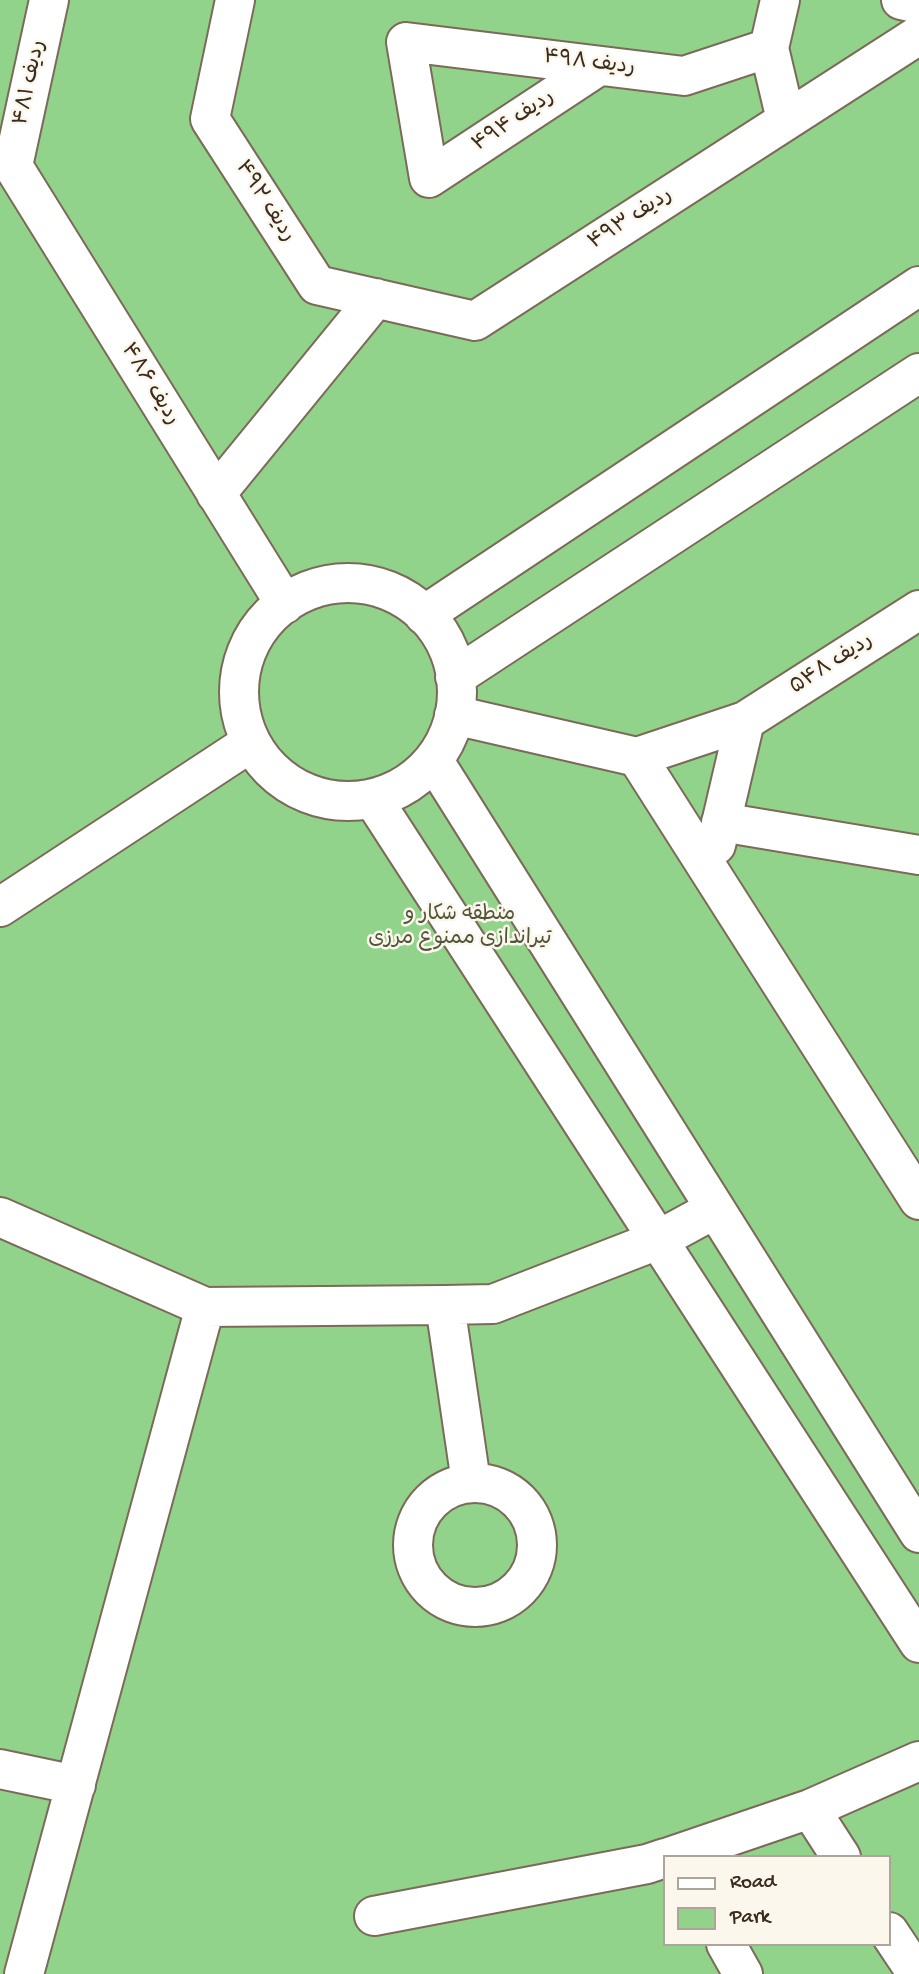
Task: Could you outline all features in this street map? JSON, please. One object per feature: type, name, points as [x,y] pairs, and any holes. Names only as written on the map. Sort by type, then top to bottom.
[{"type":"street","name":"ردیف ۴۸۱","points":[[6,170],[49,0]]},
{"type":"street","name":"ردیف ۴۹۲","points":[[235,0],[210,119],[317,285],[376,298]]},
{"type":"street","points":[[780,0],[769,48],[786,120]]},
{"type":"street","points":[[901,0],[919,4]]},
{"type":"street","name":"ردیف ۴۹۳","points":[[376,298],[475,320],[919,35]]},
{"type":"street","name":"ردیف ۴۹۸","points":[[429,178],[406,42],[684,76],[769,48]]},
{"type":"street","name":"ردیف ۴۹۴","points":[[429,178],[599,66]]},
{"type":"street","name":"ردیف ۴۸۶","points":[[6,170],[285,604]]},
{"type":"street","points":[[424,615],[919,286]]},
{"type":"street","points":[[216,494],[376,298]]},
{"type":"street","points":[[455,677],[919,373]]},
{"type":"street","points":[[338,582],[373,585],[407,600],[424,615],[434,624],[452,657],[458,693],[452,729],[434,761],[406,785],[373,799],[337,801],[302,791],[273,771],[250,743],[239,709],[240,673],[251,639],[273,611],[303,592],[338,582]]},
{"type":"street","name":"ردیف ۵۴۸","points":[[637,757],[745,721],[919,610]]},
{"type":"street","points":[[454,715],[637,757],[710,872],[907,1160],[919,1200]]},
{"type":"street","points":[[710,872],[745,721]]},
{"type":"street","points":[[0,907],[250,743]]},
{"type":"street","points":[[434,761],[919,1533]]},
{"type":"street","points":[[373,799],[919,1643]]},
{"type":"street","points":[[721,822],[919,855]]},
{"type":"street","points":[[0,1217],[205,1307],[493,1304],[658,1240],[715,1209]]},
{"type":"street","points":[[445,1304],[471,1482]]},
{"type":"street","points":[[24,1974],[205,1307]]},
{"type":"street","points":[[676,1855],[810,1809],[919,1761]]},
{"type":"street","points":[[0,1769],[76,1785]]},
{"type":"street","points":[[810,1809],[840,1855]]},
{"type":"street","points":[[374,1916],[664,1859]]},
{"type":"street","points":[[891,1935],[916,1974]]},
{"type":"street","points":[[727,1946],[744,1974]]},
{"type":"green space","name":"منطقه شکار و تیراندازی ممنوع مرزی","points":[[0,0],[919,0],[919,1974],[0,1974]]}]
